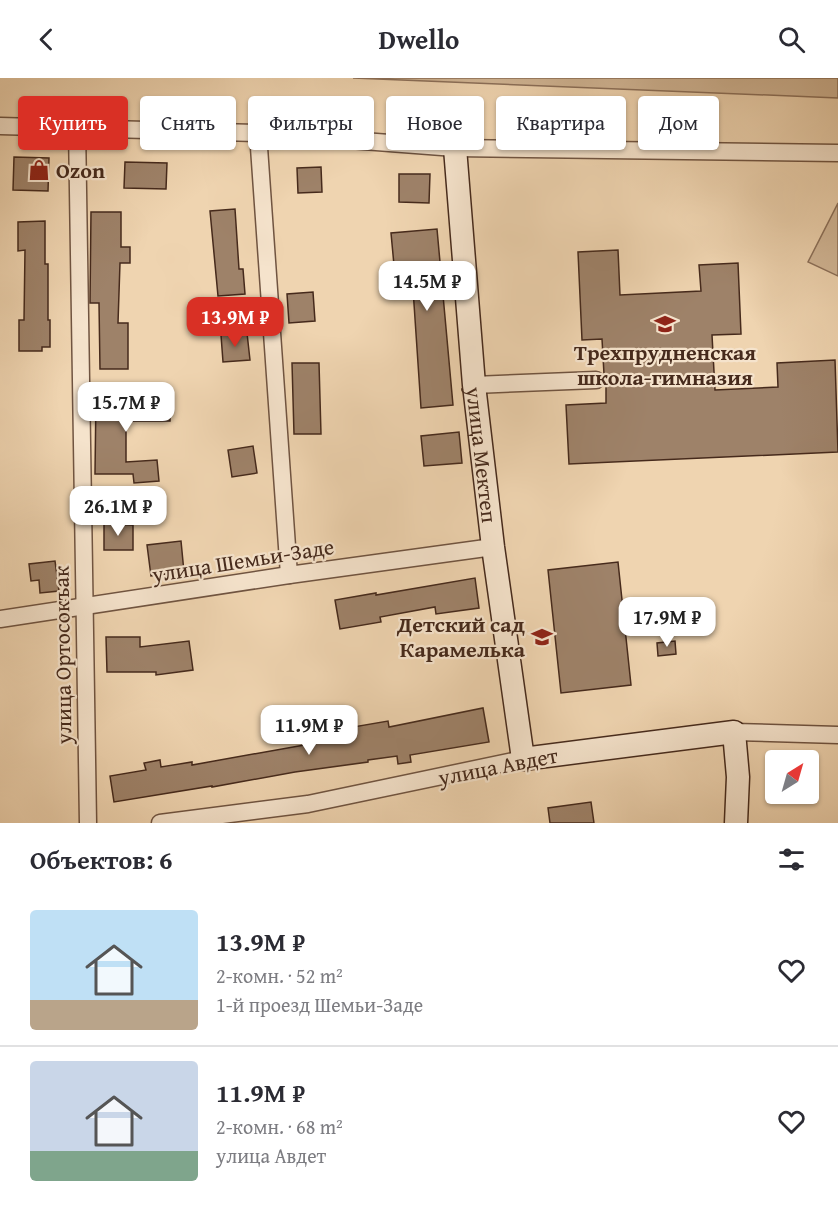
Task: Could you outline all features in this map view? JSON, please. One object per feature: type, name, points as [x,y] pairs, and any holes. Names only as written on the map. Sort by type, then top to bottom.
[{"type":"street","points":[[0,126],[18,126]]},
{"type":"street","points":[[128,129],[248,133]]},
{"type":"street","points":[[484,148],[838,153]]},
{"type":"street","name":"улица Ортосокъак","points":[[77,150],[88,823]]},
{"type":"street","points":[[259,150],[289,574]]},
{"type":"street","name":"улица Мектеп","points":[[455,150],[474,385],[493,547],[523,759]]},
{"type":"street","points":[[474,385],[596,380]]},
{"type":"street","name":"улица Шемьи-Заде","points":[[0,619],[289,574],[493,547]]},
{"type":"street","points":[[734,732],[738,777],[736,823]]},
{"type":"street","name":"улица Авдет","points":[[160,823],[308,804],[523,759],[734,732],[838,735]]},
{"type":"shaded area","points":[[353,78],[838,78],[838,98]]},
{"type":"shaded area","points":[[838,203],[838,276],[808,262]]},
{"type":"building","points":[[14,157],[49,158],[48,191],[13,190]]},
{"type":"building","points":[[125,162],[167,163],[166,189],[124,188]]},
{"type":"building","points":[[321,167],[322,192],[298,193],[297,168]]},
{"type":"building","points":[[399,174],[430,174],[429,203],[399,202]]},
{"type":"building","points":[[235,209],[239,269],[243,269],[245,294],[218,296],[210,211]]},
{"type":"building","points":[[91,212],[121,212],[121,247],[130,247],[130,263],[120,263],[118,323],[128,323],[128,369],[100,369],[99,303],[90,303]]},
{"type":"building","points":[[45,221],[50,347],[42,347],[42,351],[19,351],[19,320],[24,320],[25,250],[18,251],[18,222]]},
{"type":"building","points":[[437,229],[453,405],[421,408],[412,274],[395,276],[391,233]]},
{"type":"building","name":"Трехпрудненская школа-гимназия","points":[[618,250],[620,295],[701,291],[699,265],[738,263],[741,334],[712,335],[715,390],[778,387],[777,363],[835,360],[838,452],[569,464],[566,405],[606,403],[602,339],[582,340],[578,252]]},
{"type":"building","points":[[313,292],[315,321],[289,323],[287,294]]},
{"type":"building","points":[[247,333],[250,360],[223,362],[221,335]]},
{"type":"building","points":[[292,363],[319,363],[321,434],[294,434]]},
{"type":"building","points":[[142,393],[170,393],[170,421],[126,421],[126,462],[157,460],[159,481],[134,483],[133,474],[95,474],[96,396],[142,396]]},
{"type":"building","points":[[459,432],[462,463],[424,466],[421,436]]},
{"type":"building","points":[[253,446],[257,473],[232,477],[228,450]]},
{"type":"building","points":[[104,524],[133,525],[133,550],[104,550]]},
{"type":"building","points":[[181,541],[184,572],[151,576],[147,545]]},
{"type":"building","points":[[55,561],[59,591],[40,593],[39,580],[31,581],[29,564]]},
{"type":"building","name":"Детский сад Карамелька","points":[[618,562],[631,685],[561,693],[548,570]]},
{"type":"building","points":[[475,578],[479,608],[436,614],[435,607],[380,617],[381,622],[340,629],[335,600]]},
{"type":"building","points":[[106,637],[140,637],[140,647],[189,641],[193,670],[156,675],[156,672],[107,672]]},
{"type":"building","points":[[675,641],[676,654],[658,656],[657,643]]},
{"type":"building","points":[[483,708],[489,742],[410,755],[411,762],[398,764],[397,756],[114,802],[110,776],[146,770],[144,763],[160,760],[161,767],[192,762],[192,765],[355,738],[353,727],[388,721],[389,727]]},
{"type":"building","points":[[591,802],[594,823],[550,823],[548,808]]},
{"type":"place","name":"Ozon","points":[[39,170]]},
{"type":"place","name":"Трехпрудненская школа-гимназия","points":[[665,324]]},
{"type":"place","name":"Детский сад Карамелька","points":[[542,637]]}]
